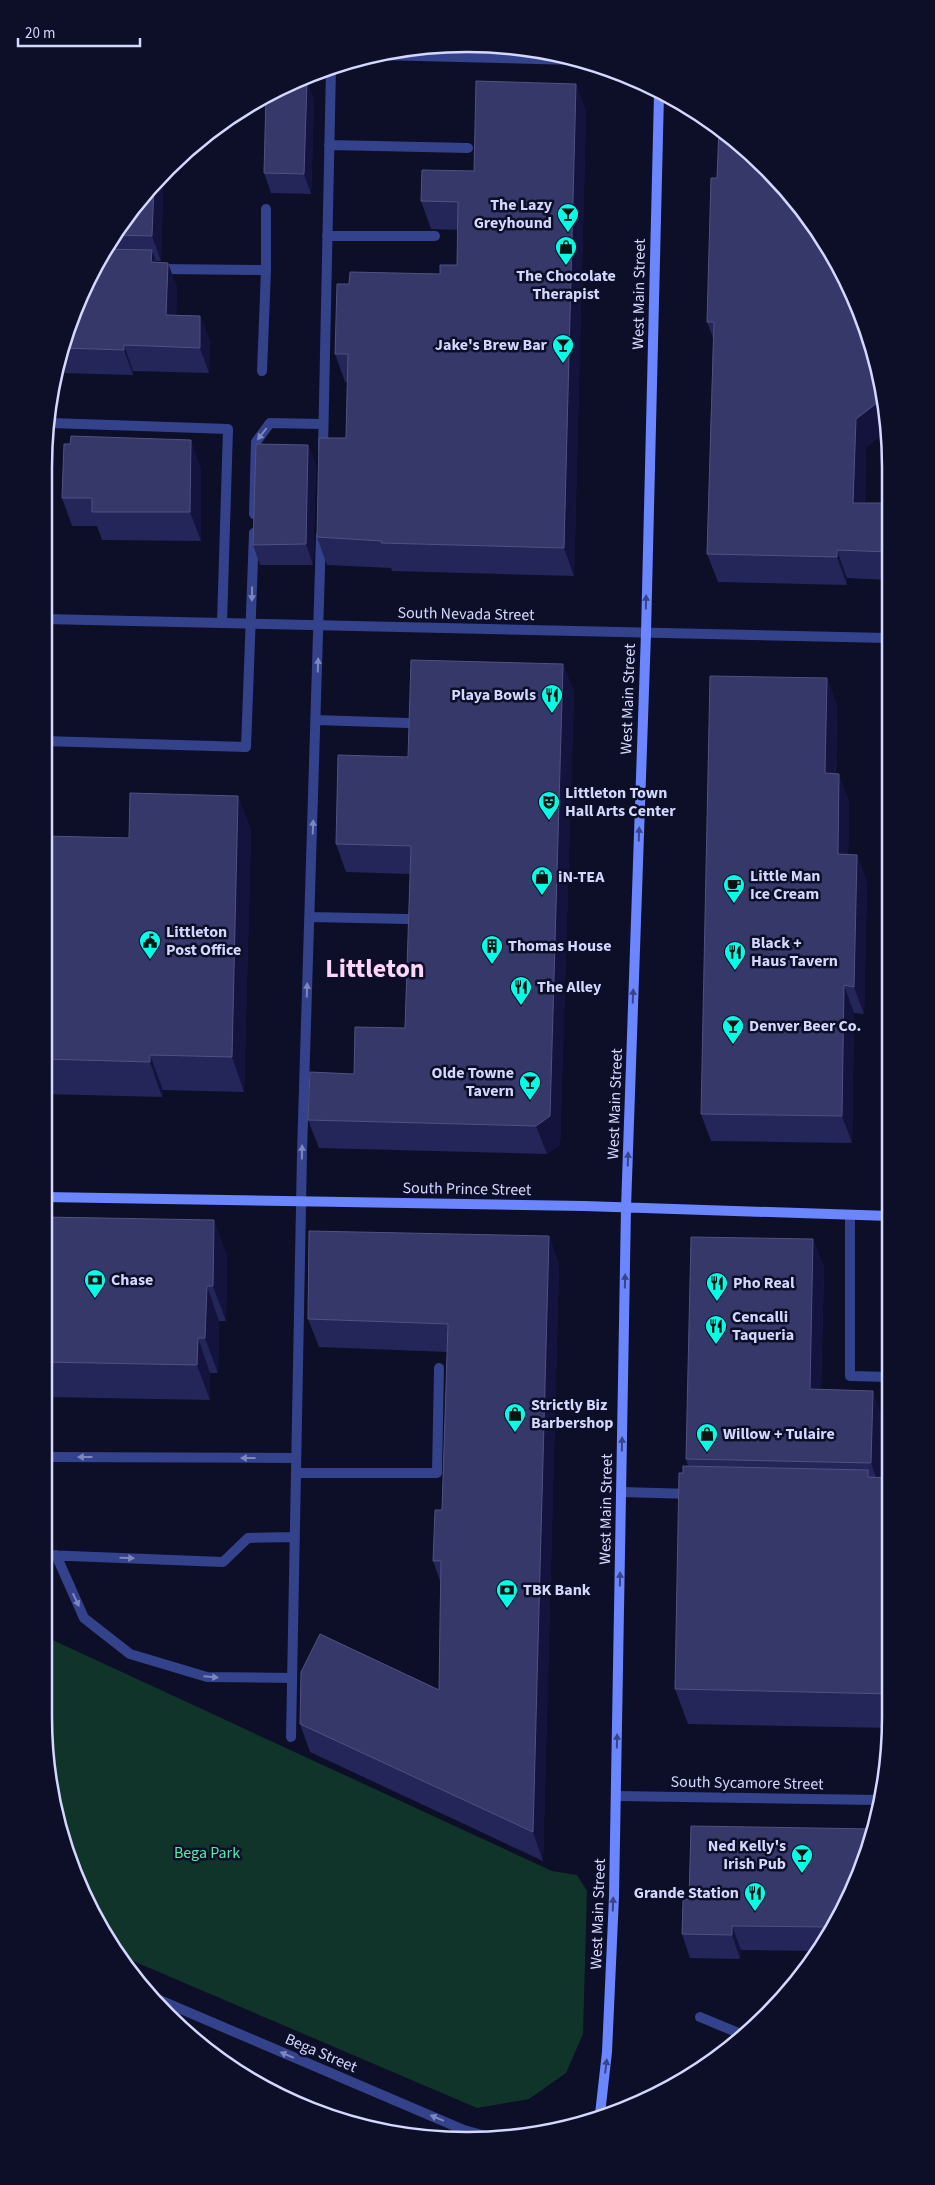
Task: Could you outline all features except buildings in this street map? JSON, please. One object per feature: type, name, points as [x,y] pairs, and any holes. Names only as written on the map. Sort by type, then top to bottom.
[{"type":"main road","name":"West Main Street","points":[[600,2110],[608,2052],[616,1796],[626,1208],[646,633],[659,99]]},
{"type":"main road","name":"South Prince Street","points":[[52,1197],[626,1208],[882,1216]]},
{"type":"street","points":[[414,56],[542,59]]},
{"type":"street","points":[[322,462],[331,76]]},
{"type":"street","points":[[329,145],[468,148]]},
{"type":"street","points":[[262,371],[266,270],[266,209]]},
{"type":"street","points":[[327,236],[435,236]]},
{"type":"street","points":[[152,268],[266,270]]},
{"type":"street","points":[[55,423],[228,430],[222,623]]},
{"type":"street","points":[[52,741],[246,747],[252,624],[256,442],[270,423],[323,424]]},
{"type":"street","points":[[291,1737],[302,1201],[321,529]]},
{"type":"street","name":"South Nevada Street","points":[[52,619],[882,638]]},
{"type":"street","points":[[316,720],[408,723]]},
{"type":"street","points":[[310,917],[407,919]]},
{"type":"street","points":[[850,1215],[850,1376],[882,1377]]},
{"type":"street","points":[[296,1472],[438,1474],[439,1368]]},
{"type":"street","points":[[52,1457],[296,1458]]},
{"type":"street","points":[[621,1492],[702,1494]]},
{"type":"street","points":[[52,1555],[223,1562],[248,1538],[295,1538]]},
{"type":"street","points":[[56,1555],[84,1618],[130,1654],[207,1677],[292,1678]]},
{"type":"street","name":"South Sycamore Street","points":[[616,1796],[874,1800]]},
{"type":"street","name":"Bega Street","points":[[168,2004],[473,2132]]},
{"type":"street","points":[[700,2017],[738,2033]]},
{"type":"green space","name":"Bega Park","points":[[52,1640],[552,1871],[577,1875],[587,1891],[583,2034],[566,2073],[529,2099],[477,2108],[131,1960],[108,1925],[84,1876],[60,1798],[53,1745]]},
{"type":"place","name":"The Lazy Greyhound","points":[[568,233]]},
{"type":"place","name":"The Chocolate Therapist","points":[[566,266]]},
{"type":"place","name":"Jake's Brew Bar","points":[[563,364]]},
{"type":"place","name":"Playa Bowls","points":[[552,714]]},
{"type":"place","name":"Littleton Town Hall Arts Center","points":[[549,821]]},
{"type":"place","name":"iN-TEA","points":[[542,896]]},
{"type":"place","name":"Little Man Ice Cream","points":[[734,904]]},
{"type":"place","name":"Littleton Post Office","points":[[150,960]]},
{"type":"place","name":"Thomas House","points":[[492,965]]},
{"type":"place","name":"Black + Haus Tavern","points":[[735,971]]},
{"type":"place","name":"The Alley","points":[[521,1006]]},
{"type":"place","name":"Denver Beer Co.","points":[[733,1045]]},
{"type":"place","name":"Olde Towne Tavern","points":[[530,1101]]},
{"type":"place","name":"Chase","points":[[95,1299]]},
{"type":"place","name":"Pho Real","points":[[717,1302]]},
{"type":"place","name":"Cencalli Taqueria","points":[[716,1345]]},
{"type":"place","name":"Strictly Biz Barbershop","points":[[515,1433]]},
{"type":"place","name":"Willow + Tulaire","points":[[707,1453]]},
{"type":"place","name":"TBK Bank","points":[[507,1609]]},
{"type":"place","name":"Ned Kelly's Irish Pub","points":[[802,1874]]},
{"type":"place","name":"Grande Station","points":[[755,1912]]},
{"type":"district","name":"Littleton","points":[[375,968]]}]
